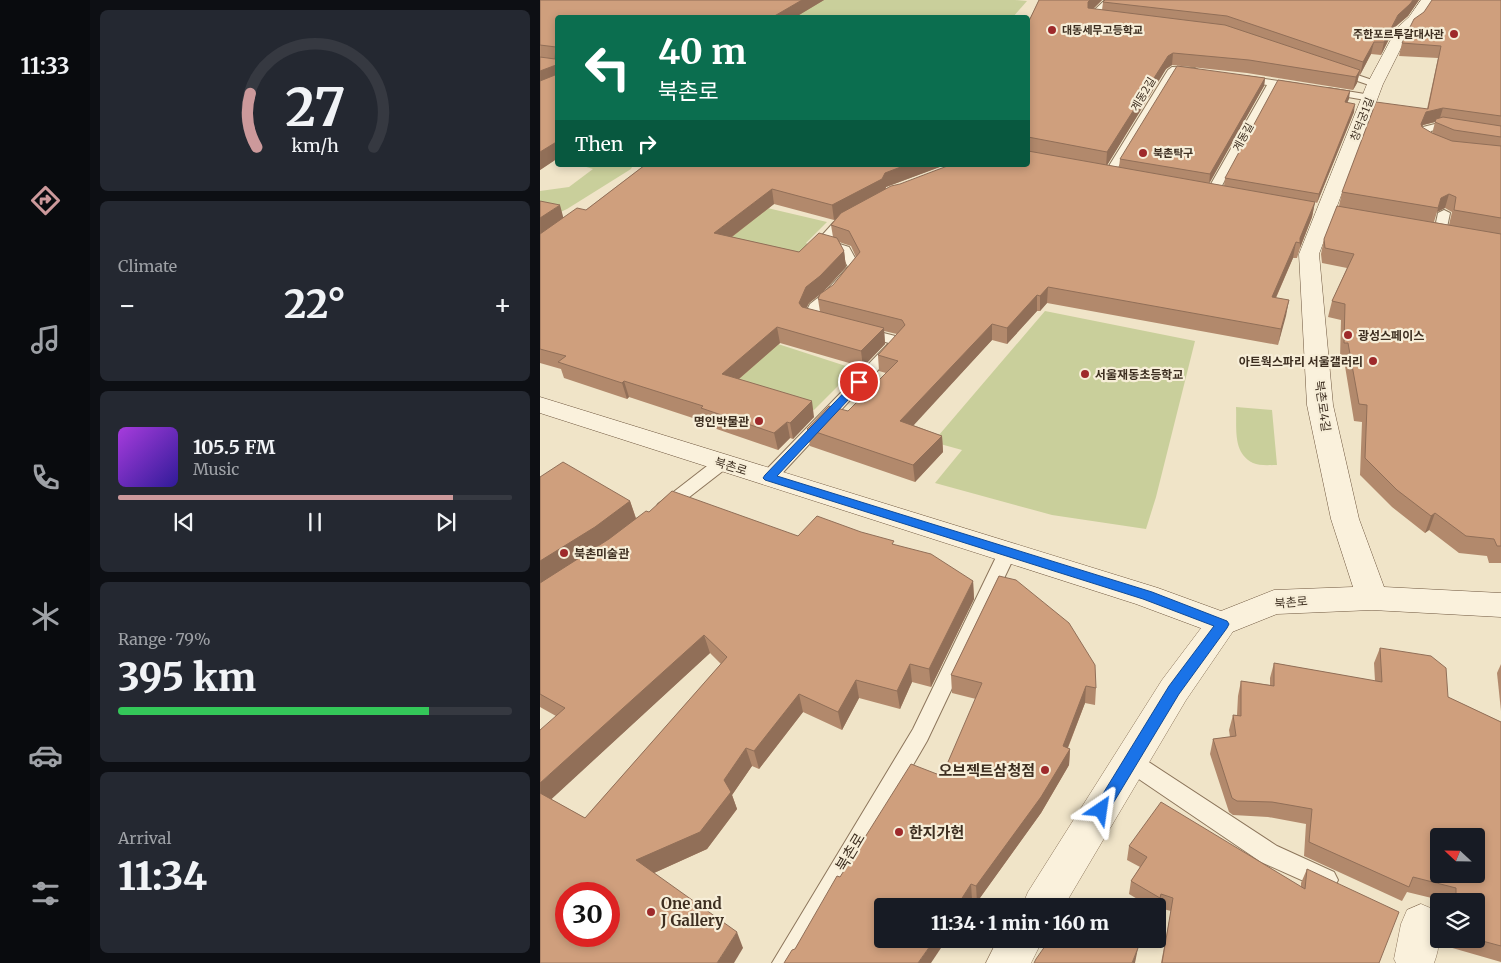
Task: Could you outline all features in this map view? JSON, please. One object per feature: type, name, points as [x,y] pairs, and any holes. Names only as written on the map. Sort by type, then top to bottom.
[{"type":"street","name":"창덕궁1길","points":[[1325,212],[1402,23],[1414,20],[1428,0]]},
{"type":"street","points":[[1100,173],[1128,177]]},
{"type":"street","points":[[1194,188],[1231,194]]},
{"type":"street","name":"북촌로4길","points":[[1325,212],[1309,254],[1320,405],[1345,519],[1372,598]]},
{"type":"street","name":"북촌로","points":[[540,405],[1147,596],[1222,624],[1274,602],[1372,598],[1501,606]]},
{"type":"street","points":[[1047,898],[1174,690],[1222,624]]},
{"type":"street","points":[[1007,963],[1016,948]]},
{"type":"lane","points":[[1109,0],[1092,17],[1117,20]]},
{"type":"lane","points":[[1328,68],[1373,91]]},
{"type":"lane","name":"계동2길","points":[[1100,173],[1172,70],[1202,72]]},
{"type":"lane","points":[[1238,78],[1317,89],[1373,91]]},
{"type":"lane","name":"계동길","points":[[1212,191],[1273,83]]},
{"type":"lane","points":[[1446,147],[1427,142],[1424,138],[1427,129],[1439,126],[1466,130]]},
{"type":"lane","points":[[836,325],[810,318],[815,306],[829,296],[854,267],[845,250],[822,242],[838,224],[858,212]]},
{"type":"lane","points":[[769,478],[898,341],[854,330]]},
{"type":"lane","points":[[654,516],[722,463]]},
{"type":"lane","name":"북촌로","points":[[784,963],[920,736],[1007,553]]},
{"type":"lane","points":[[1130,762],[1269,854],[1341,887]]},
{"type":"green space","points":[[798,0],[1027,1],[1015,15],[796,15],[783,10]]},
{"type":"green space","points":[[586,167],[632,167],[567,209],[552,216],[540,215],[540,191],[569,187],[593,169]]},
{"type":"green space","points":[[725,198],[827,222],[806,243],[813,247],[798,260],[717,258]]},
{"type":"green space","points":[[1045,311],[1195,341],[1156,497],[1146,529],[1052,515],[935,483],[962,450],[933,442]]},
{"type":"green space","points":[[778,344],[855,369],[814,410],[733,384]]},
{"type":"green space","points":[[1236,407],[1272,410],[1277,465],[1255,464],[1246,459],[1237,439]]},
{"type":"building","points":[[540,0],[802,0],[776,15],[555,15],[555,47],[540,45]]},
{"type":"building","points":[[1039,0],[1090,0],[1088,8],[1225,25],[1360,70],[1356,77],[1249,60],[1173,53],[1168,56],[1107,152],[1030,137],[1030,19]]},
{"type":"building","points":[[1105,0],[1413,0],[1398,15],[1384,42],[1374,42],[1363,62],[1227,16],[1103,2]]},
{"type":"building","points":[[1432,0],[1501,0],[1501,116],[1443,108],[1426,112],[1421,124],[1422,127],[1432,133],[1452,141],[1501,146],[1501,218],[1454,210],[1456,197],[1449,194],[1441,198],[1438,208],[1342,192],[1376,102],[1428,109],[1441,46],[1402,43],[1414,19],[1424,12]]},
{"type":"building","points":[[540,57],[555,59],[555,65],[540,71]]},
{"type":"building","points":[[1177,66],[1265,78],[1210,174],[1120,159]]},
{"type":"building","points":[[555,75],[555,143],[540,152],[540,81]]},
{"type":"building","points":[[1278,80],[1350,91],[1345,102],[1355,104],[1319,194],[1225,178]]},
{"type":"building","points":[[1443,117],[1501,126],[1501,137],[1454,130],[1435,122],[1436,119]]},
{"type":"building","points":[[1030,151],[1315,202],[1300,238],[1300,243],[1296,242],[1272,297],[1289,300],[1281,329],[1048,287],[1040,296],[1037,295],[1007,328],[992,324],[900,421],[942,436],[913,465],[807,429],[829,406],[848,411],[898,361],[878,355],[905,325],[902,320],[818,299],[820,294],[833,285],[860,252],[849,231],[831,225],[841,213],[891,186],[945,167],[1030,167]]},
{"type":"building","points":[[642,167],[901,167],[885,173],[882,179],[832,205],[772,189],[714,233],[799,252],[819,233],[837,238],[844,251],[820,276],[806,287],[799,303],[802,307],[884,328],[861,351],[777,327],[722,374],[812,401],[790,423],[787,422],[774,433],[701,408],[703,406],[624,381],[622,383],[558,362],[566,356],[540,349],[540,234],[577,208],[586,210]]},
{"type":"building","points":[[540,201],[560,205],[540,218]]},
{"type":"building","points":[[1337,206],[1501,234],[1501,546],[1497,546],[1494,539],[1466,536],[1435,513],[1431,516],[1397,490],[1365,458],[1367,405],[1359,404],[1348,343],[1344,343],[1345,304],[1332,301],[1354,254],[1325,248],[1324,239]]},
{"type":"building","name":"북촌미술관","points":[[563,462],[630,501],[595,527],[540,561],[540,477]]},
{"type":"building","points":[[672,491],[798,536],[817,516],[861,532],[894,541],[892,544],[931,554],[973,581],[929,669],[910,664],[897,691],[856,680],[838,712],[799,694],[754,751],[746,748],[724,780],[731,792],[700,832],[636,860],[737,932],[717,963],[540,963],[540,793],[585,818],[727,657],[704,635],[540,783],[540,730],[565,708],[540,694],[540,583],[609,539],[646,511],[649,512]]},
{"type":"building","points":[[999,576],[1016,580],[1069,623],[1095,665],[1096,688],[1086,686],[1063,746],[1070,749],[1041,797],[976,886],[971,884],[962,898],[874,898],[874,948],[929,948],[918,963],[784,963],[792,950],[795,949],[837,876],[840,877],[911,764],[942,776],[982,683],[951,675]]},
{"type":"building","points":[[1380,648],[1431,656],[1446,668],[1448,697],[1501,722],[1501,946],[1485,942],[1485,893],[1456,893],[1456,888],[1436,883],[1485,883],[1485,828],[1430,828],[1430,881],[1413,877],[1409,887],[1309,842],[1312,809],[1272,802],[1237,801],[1232,798],[1213,739],[1236,736],[1233,715],[1241,716],[1241,681],[1274,686],[1274,663],[1382,682]]},
{"type":"building","points":[[1161,802],[1305,889],[1307,869],[1399,912],[1379,963],[1162,963],[1173,898],[1161,894],[1160,898],[1131,881],[1147,857],[1129,846]]},
{"type":"building","points":[[1044,948],[1138,948],[1132,963],[1034,963]]},
{"type":"place","name":"대동세무고등학교","points":[[1052,30]]},
{"type":"place","name":"주한포르투갈대사관","points":[[1454,34]]},
{"type":"place","name":"북촌탁구","points":[[1143,153]]},
{"type":"place","name":"광성스페이스","points":[[1348,335]]},
{"type":"place","name":"아트웍스파리 서울갤러리","points":[[1373,361]]},
{"type":"place","name":"서울재동초등학교","points":[[1085,374]]},
{"type":"place","name":"명인박물관","points":[[759,421]]},
{"type":"place","name":"북촌미술관","points":[[564,553]]},
{"type":"place","name":"오브젝트삼청점","points":[[1045,770]]},
{"type":"place","name":"한지가헌","points":[[899,832]]},
{"type":"place","name":"One and J Gallery","points":[[651,912]]},
{"type":"route","points":[[859,382],[769,478],[1147,596],[1222,624],[1174,690],[1101,810]]}]
